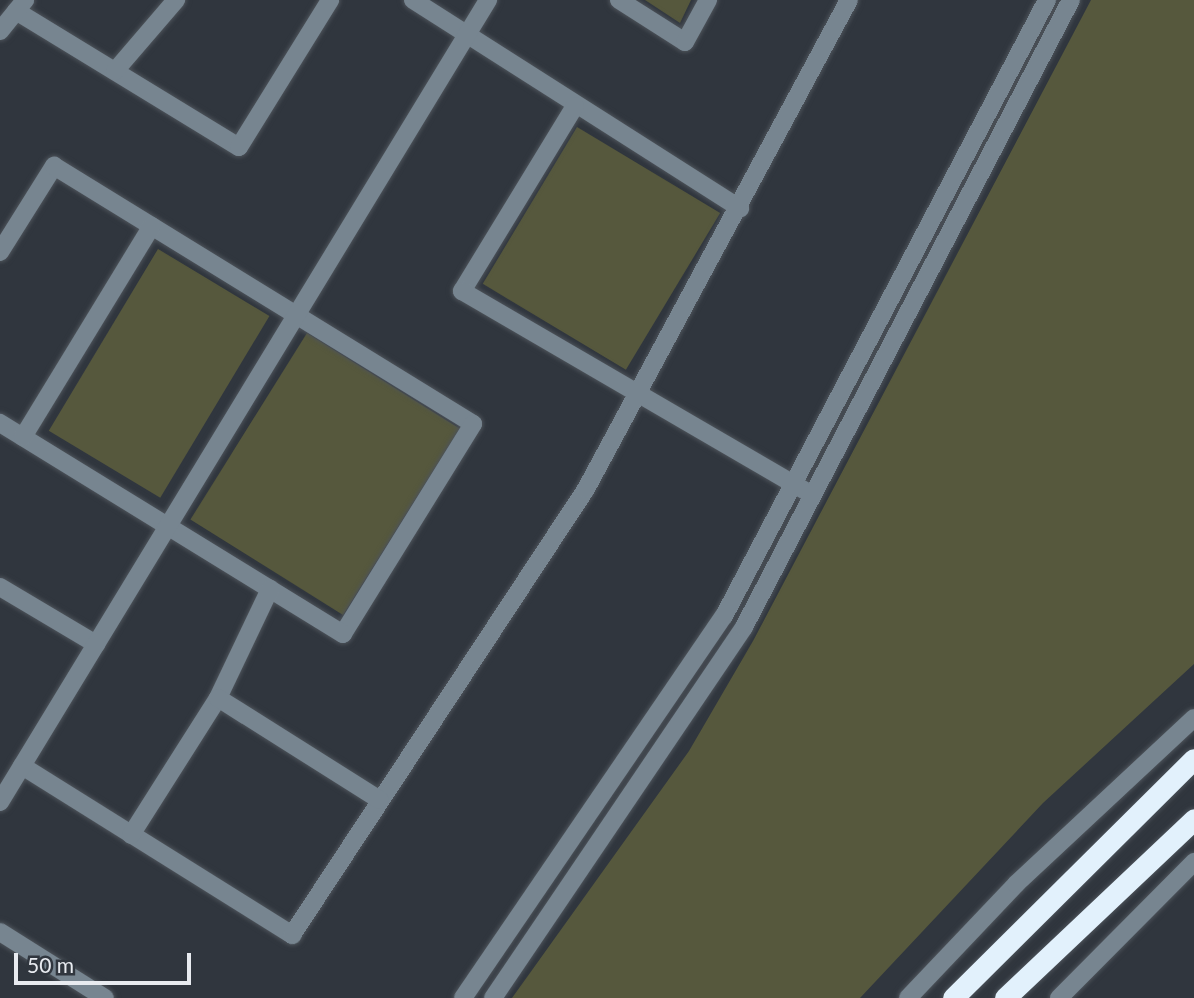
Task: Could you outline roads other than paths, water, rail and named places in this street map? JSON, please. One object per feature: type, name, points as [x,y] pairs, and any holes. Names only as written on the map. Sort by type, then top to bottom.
[{"type":"highway","points":[[953,998],[1194,759]]},
{"type":"highway","points":[[1005,998],[1194,819]]},
{"type":"street","points":[[115,71],[176,0]]},
{"type":"street","points":[[0,31],[20,5],[115,71],[239,148],[330,0]]},
{"type":"street","points":[[412,0],[575,106],[740,208]]},
{"type":"street","points":[[0,802],[488,0]]},
{"type":"street","points":[[619,0],[685,42],[708,0]]},
{"type":"street","points":[[22,766],[292,935],[586,489],[740,208],[849,0]]},
{"type":"street","points":[[463,998],[724,616],[1047,0]]},
{"type":"street","points":[[493,998],[744,627],[1071,0]]},
{"type":"street","points":[[575,106],[461,291],[813,495]]},
{"type":"street","points":[[0,251],[54,166],[474,424],[343,634],[0,423]]},
{"type":"street","points":[[23,437],[152,226]]},
{"type":"street","points":[[0,587],[96,644]]},
{"type":"street","points":[[131,835],[218,698],[270,589]]},
{"type":"street","points":[[218,698],[380,800]]},
{"type":"street","points":[[908,998],[1016,884],[1194,718]]},
{"type":"street","points":[[1059,998],[1194,862]]},
{"type":"street","points":[[0,932],[105,998]]}]
